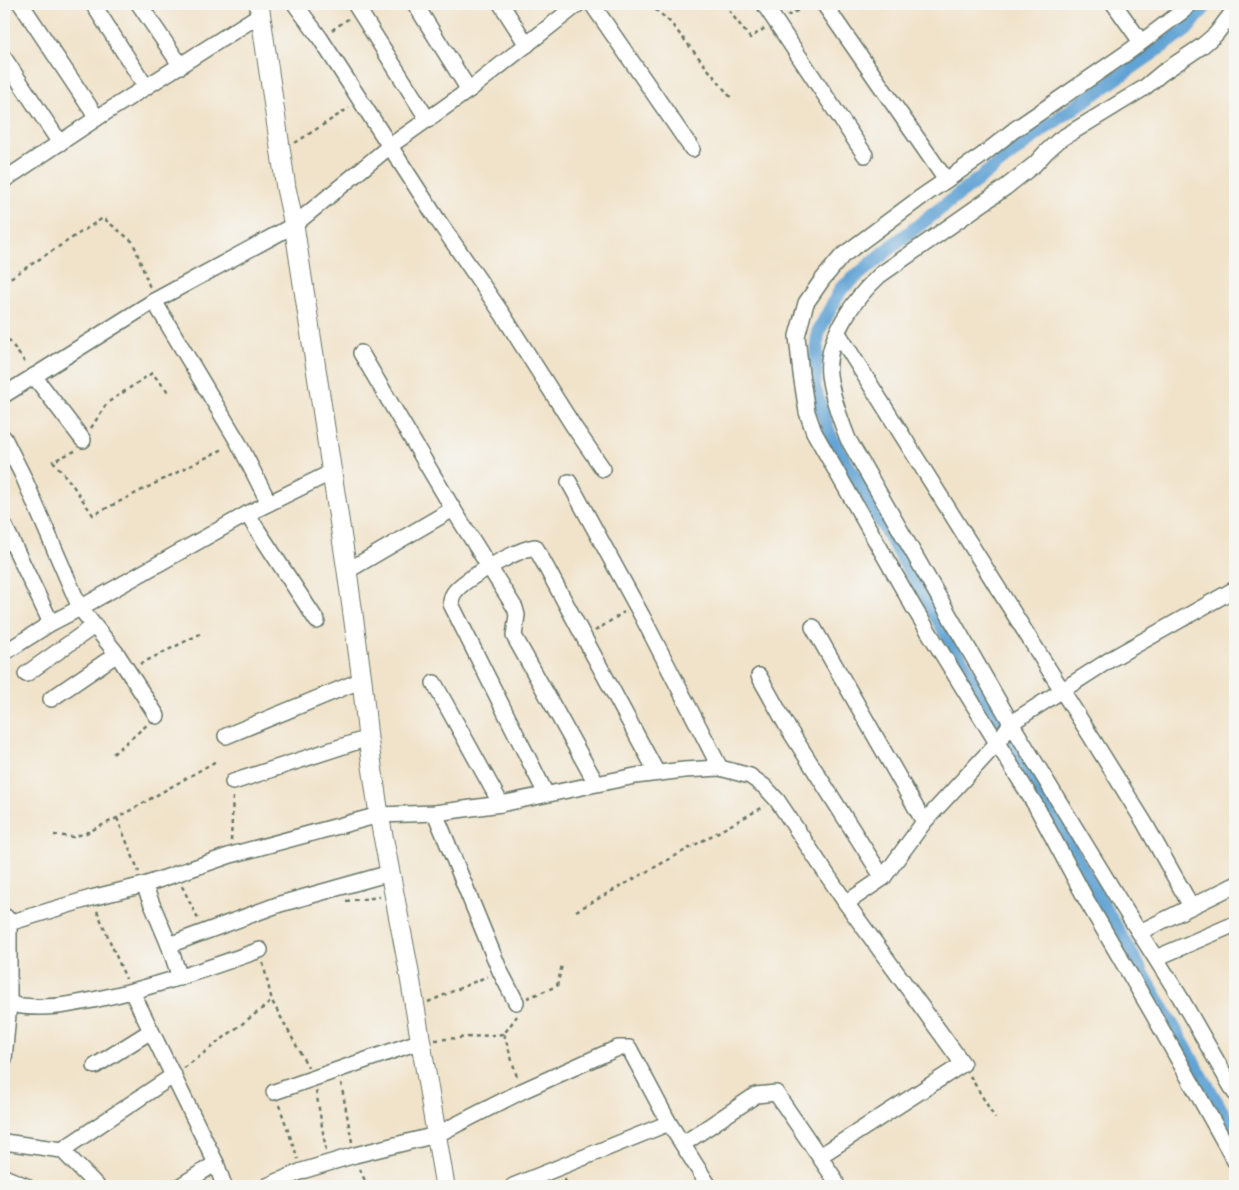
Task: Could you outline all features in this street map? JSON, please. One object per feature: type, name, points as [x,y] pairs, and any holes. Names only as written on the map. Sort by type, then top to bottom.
[{"type":"street","points":[[22,4],[96,118]]},
{"type":"street","points":[[93,4],[146,87]]},
{"type":"street","points":[[139,4],[181,66]]},
{"type":"street","points":[[296,4],[603,469]]},
{"type":"street","points":[[415,4],[469,90]]},
{"type":"street","points":[[501,4],[527,45]]},
{"type":"street","points":[[4,395],[154,301],[294,225],[390,146],[469,90],[578,4]]},
{"type":"street","points":[[592,4],[692,149]]},
{"type":"street","points":[[764,4],[865,155]]},
{"type":"street","points":[[824,4],[946,180]]},
{"type":"street","points":[[1114,4],[1141,42]]},
{"type":"street","points":[[1189,4],[1184,10],[1141,42],[1014,130],[980,157],[842,256],[806,303],[798,336],[800,374],[807,412],[814,432],[914,608],[1036,806],[1087,901],[1235,1161]]},
{"type":"street","points":[[357,8],[428,120]]},
{"type":"street","points":[[4,180],[96,118],[181,66],[260,9],[347,571],[379,815],[421,1041],[445,1186]]},
{"type":"street","points":[[1235,9],[1216,34],[1202,46],[1162,73],[1144,88],[1059,140],[1035,164],[1006,187],[880,275],[854,303],[838,333],[829,360],[830,376],[838,410],[848,439],[1011,723],[1180,997],[1235,1093]]},
{"type":"street","points":[[4,58],[60,144]]},
{"type":"street","points":[[154,301],[238,442],[269,503]]},
{"type":"street","points":[[838,333],[1144,822],[1191,906]]},
{"type":"street","points":[[362,353],[453,510],[515,608],[517,615],[514,631],[517,643],[596,783]]},
{"type":"street","points":[[34,376],[83,440]]},
{"type":"street","points":[[4,438],[23,476],[80,608],[117,654],[157,716]]},
{"type":"street","points":[[5,648],[247,514],[332,472]]},
{"type":"street","points":[[569,482],[636,605],[720,768]]},
{"type":"street","points":[[347,571],[453,510]]},
{"type":"street","points":[[247,514],[317,622]]},
{"type":"street","points":[[4,525],[50,623]]},
{"type":"street","points":[[546,794],[452,608],[451,598],[458,588],[490,567],[510,555],[535,547],[657,773]]},
{"type":"street","points":[[846,903],[883,878],[924,822],[998,742],[1011,723],[1111,659],[1235,589]]},
{"type":"street","points":[[26,674],[94,626]]},
{"type":"street","points":[[813,627],[924,822]]},
{"type":"street","points":[[51,699],[117,654]]},
{"type":"street","points":[[759,676],[788,728],[883,878]]},
{"type":"street","points":[[226,736],[362,680]]},
{"type":"street","points":[[434,683],[501,804]]},
{"type":"street","points":[[233,782],[368,738]]},
{"type":"street","points":[[4,1059],[6,1003],[5,921],[144,885],[231,855],[379,815],[435,813],[501,804],[596,783],[657,773],[720,768],[750,776],[765,787],[777,800],[846,903],[963,1064],[820,1156]]},
{"type":"street","points":[[435,813],[500,971],[516,1002]]},
{"type":"street","points":[[169,945],[280,904],[390,873]]},
{"type":"street","points":[[1140,932],[1235,884]]},
{"type":"street","points":[[144,885],[169,945],[180,978]]},
{"type":"street","points":[[1156,958],[1235,924]]},
{"type":"street","points":[[6,1003],[31,1007],[70,1005],[132,992],[180,978],[260,950]]},
{"type":"street","points":[[132,992],[216,1163],[224,1186]]},
{"type":"street","points":[[94,1066],[151,1031]]},
{"type":"street","points":[[274,1092],[421,1041]]},
{"type":"street","points":[[267,1186],[302,1171],[355,1155],[436,1135],[522,1091],[618,1048],[629,1048],[669,1123],[709,1186]]},
{"type":"street","points":[[62,1150],[174,1075]]},
{"type":"street","points":[[683,1144],[756,1095],[776,1093],[820,1156],[837,1186]]},
{"type":"street","points":[[513,1186],[669,1123]]},
{"type":"street","points":[[4,1142],[62,1150],[97,1186]]},
{"type":"street","points":[[180,1186],[216,1163]]},
{"type":"street","points":[[4,1177],[26,1186]]},
{"type":"path","points":[[649,4],[670,22],[732,99]]},
{"type":"path","points":[[724,4],[750,38],[776,21],[799,10],[795,4]]},
{"type":"path","points":[[320,38],[357,8]]},
{"type":"path","points":[[281,152],[361,100]]},
{"type":"path","points":[[4,282],[103,218],[133,242],[154,301]]},
{"type":"path","points":[[4,333],[34,376]]},
{"type":"path","points":[[170,394],[152,373],[107,403],[75,452],[53,461],[93,514],[238,442]]},
{"type":"path","points":[[585,637],[636,605]]},
{"type":"path","points":[[128,670],[200,634]]},
{"type":"path","points":[[113,754],[157,716]]},
{"type":"path","points":[[54,835],[73,836],[86,833],[118,818],[218,760]]},
{"type":"path","points":[[231,855],[233,782]]},
{"type":"path","points":[[576,911],[777,800]]},
{"type":"path","points":[[118,818],[144,885]]},
{"type":"path","points":[[175,874],[205,933]]},
{"type":"path","points":[[91,898],[132,992]]},
{"type":"path","points":[[260,950],[272,1001],[314,1078],[328,1164]]},
{"type":"path","points":[[421,1041],[504,1034],[517,1016],[516,1002],[557,986],[562,966]]},
{"type":"path","points":[[414,1008],[500,971]]},
{"type":"path","points":[[174,1075],[272,1001]]},
{"type":"path","points":[[504,1034],[522,1091]]},
{"type":"path","points":[[963,1064],[995,1118]]},
{"type":"path","points":[[338,1070],[355,1155],[367,1186]]},
{"type":"path","points":[[274,1092],[302,1171]]},
{"type":"waterway","points":[[1207,4],[1186,30],[1045,128],[901,239],[841,289],[818,332],[814,387],[830,435],[1235,1134]]}]
